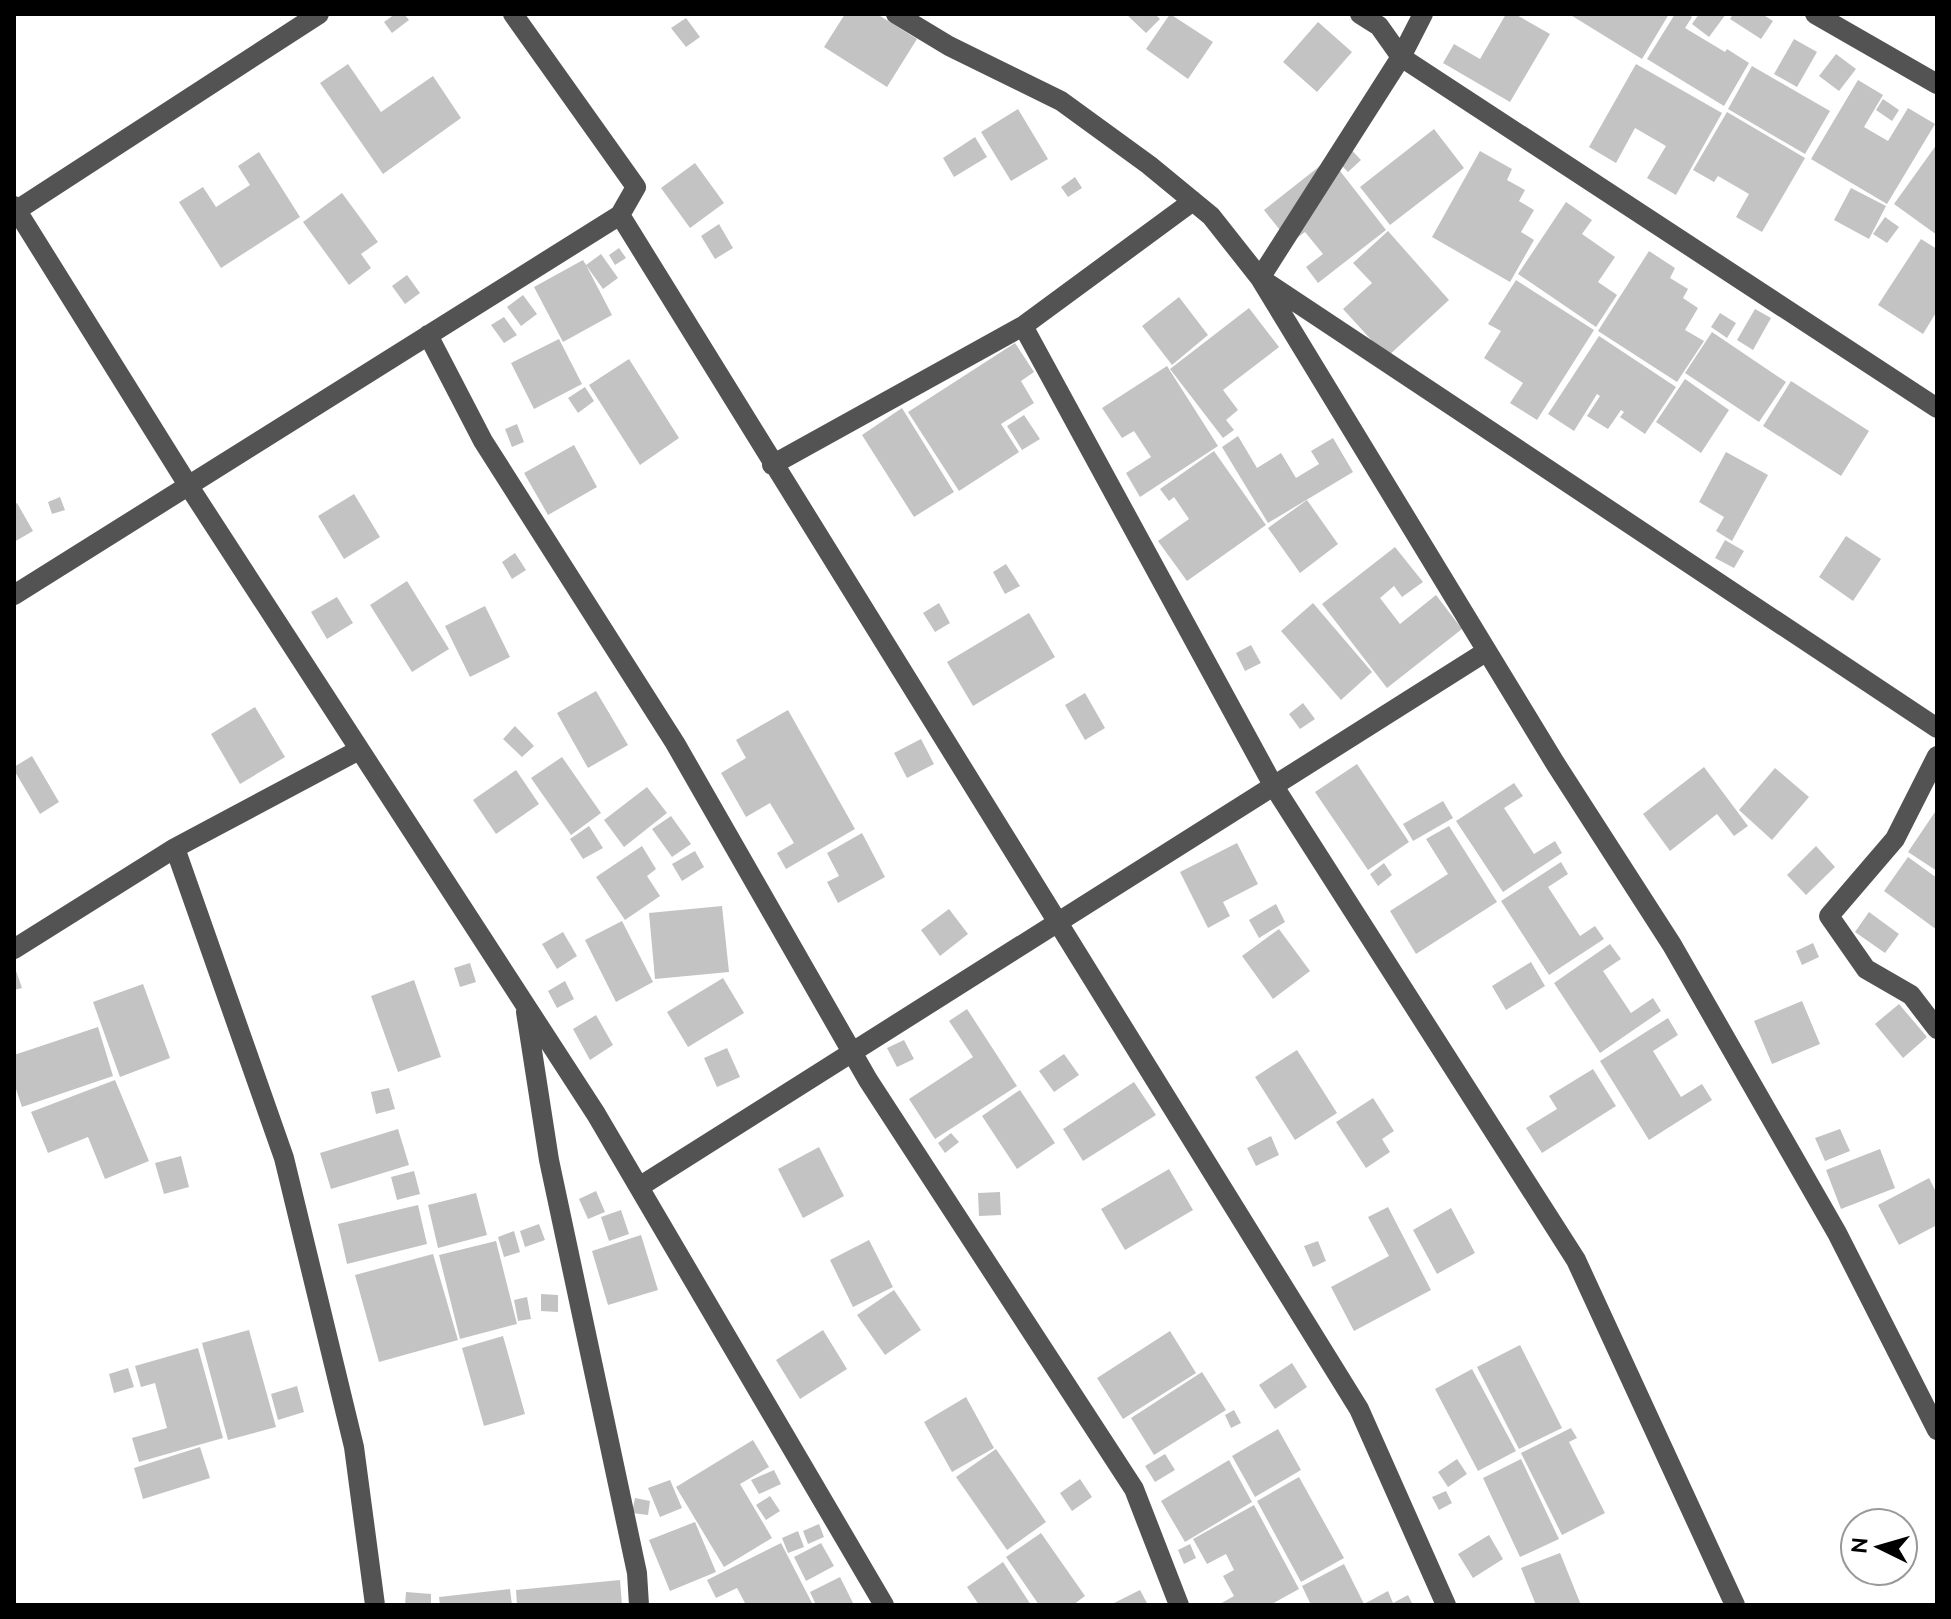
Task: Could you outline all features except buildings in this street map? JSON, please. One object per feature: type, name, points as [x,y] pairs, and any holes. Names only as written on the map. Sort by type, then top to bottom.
[{"type":"street","points":[[319,14],[15,210],[188,485],[596,1114],[884,1605]]},
{"type":"street","points":[[14,595],[620,215],[636,187],[513,14]]},
{"type":"street","points":[[896,14],[949,46],[1061,101],[1211,216],[1260,278],[1555,763],[1672,945],[1837,1233],[1937,1430]]},
{"type":"street","points":[[1360,14],[1379,26],[1401,57],[1937,408]]},
{"type":"street","points":[[1260,278],[1401,57],[1423,14]]},
{"type":"street","points":[[1815,14],[1937,84]]},
{"type":"street","points":[[772,465],[1023,326],[1193,201]]},
{"type":"street","points":[[620,215],[1359,1409],[1446,1605]]},
{"type":"street","points":[[1260,278],[1937,728]]},
{"type":"street","points":[[1023,326],[1273,785],[1576,1260],[1735,1605]]},
{"type":"street","points":[[428,335],[483,441],[675,743],[852,1052],[1134,1489],[1179,1605]]},
{"type":"street","points":[[639,1187],[1487,651]]},
{"type":"street","points":[[14,949],[175,848],[359,750]]},
{"type":"street","points":[[1937,756],[1895,839],[1829,916],[1866,969],[1911,995],[1937,1029]]},
{"type":"street","points":[[175,848],[284,1158],[354,1447],[375,1605]]},
{"type":"street","points":[[525,1006],[549,1160],[637,1573],[639,1605]]}]
